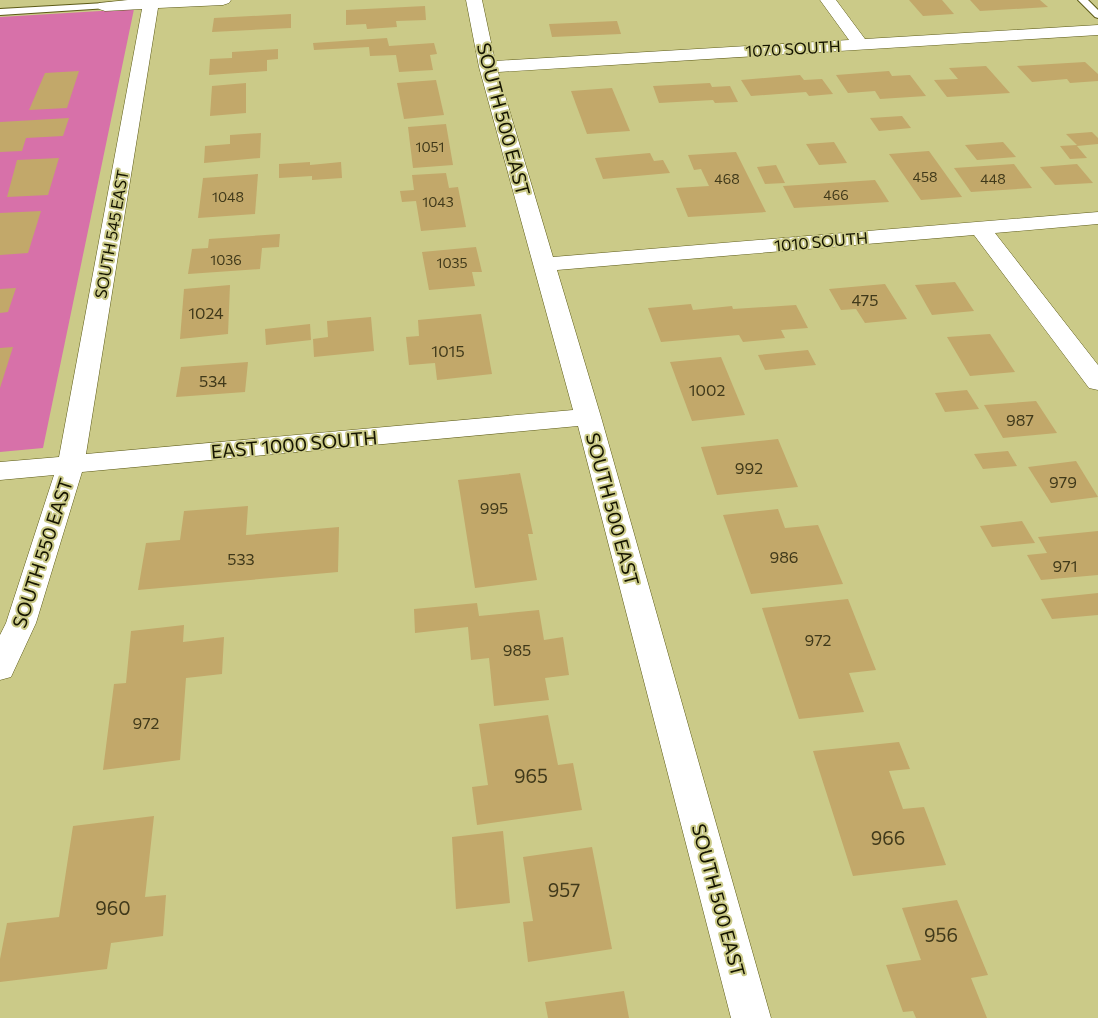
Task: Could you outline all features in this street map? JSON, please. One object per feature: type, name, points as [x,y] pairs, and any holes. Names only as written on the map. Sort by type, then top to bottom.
[{"type":"street","points":[[105,6],[223,0]]},
{"type":"street","name":"SOUTH 500 EAST","points":[[474,0],[488,67],[588,417],[751,1018]]},
{"type":"street","points":[[828,0],[860,44]]},
{"type":"street","name":"SOUTH 545 EAST","points":[[71,465],[152,4]]},
{"type":"street","name":"1070 SOUTH","points":[[488,67],[1098,30]]},
{"type":"street","name":"1010 SOUTH","points":[[544,264],[1098,218]]},
{"type":"street","points":[[980,228],[1098,382]]},
{"type":"street","name":"EAST 1000 SOUTH","points":[[0,471],[588,417]]},
{"type":"street","name":"SOUTH 550 EAST","points":[[0,668],[21,623],[71,465]]},
{"type":"lane","points":[[1083,0],[1098,15]]},
{"type":"lane","points":[[0,12],[105,6]]},
{"type":"shaded area","points":[[134,9],[43,448],[0,452],[0,17]]},
{"type":"building","points":[[909,0],[942,0],[954,14],[923,16]]},
{"type":"building","points":[[970,0],[1040,0],[1048,7],[980,11]]},
{"type":"building","points":[[425,6],[426,20],[396,21],[397,27],[367,29],[366,24],[346,25],[346,10]]},
{"type":"building","points":[[291,14],[291,28],[212,32],[214,18]]},
{"type":"building","points":[[617,21],[621,34],[552,37],[549,24]]},
{"type":"building","points":[[387,38],[389,46],[434,43],[437,54],[430,55],[433,70],[399,72],[396,55],[370,56],[369,47],[314,50],[313,43]]},
{"type":"building","points":[[278,49],[278,59],[267,60],[267,71],[209,75],[210,59],[232,58],[232,52]]},
{"type":"building","points":[[1085,62],[1098,74],[1098,81],[1070,83],[1067,79],[1032,82],[1017,66]]},
{"type":"building","points":[[986,66],[1010,93],[947,97],[934,80],[958,79],[949,68]]},
{"type":"building","points":[[79,71],[67,108],[29,110],[45,73]]},
{"type":"building","points":[[889,71],[892,76],[910,75],[926,96],[880,99],[875,91],[848,93],[836,75]]},
{"type":"building","points":[[800,75],[804,80],[822,79],[833,94],[809,96],[806,92],[751,96],[741,80]]},
{"type":"building","points":[[436,80],[444,115],[404,119],[397,83]]},
{"type":"building","points":[[246,83],[246,113],[210,116],[212,86]]},
{"type":"building","points":[[710,83],[712,87],[730,86],[738,102],[715,103],[713,100],[659,103],[653,86]]},
{"type":"building","points":[[612,88],[630,131],[587,134],[571,91]]},
{"type":"building","points":[[902,116],[911,128],[879,131],[870,118]]},
{"type":"building","points":[[69,118],[63,136],[26,138],[22,151],[0,152],[0,122]]},
{"type":"building","points":[[446,124],[453,165],[413,168],[408,127]]},
{"type":"building","points":[[1092,132],[1098,138],[1098,144],[1077,146],[1087,158],[1070,159],[1060,146],[1077,145],[1066,134]]},
{"type":"building","points":[[261,133],[260,158],[204,163],[205,146],[230,144],[230,135]]},
{"type":"building","points":[[834,142],[847,163],[819,165],[806,144]]},
{"type":"building","points":[[1003,142],[1016,157],[977,160],[965,145]]},
{"type":"building","points":[[929,151],[962,197],[921,200],[889,154]]},
{"type":"building","points":[[736,152],[766,212],[688,217],[676,188],[709,186],[701,169],[694,170],[688,155]]},
{"type":"building","points":[[650,153],[654,161],[663,160],[670,173],[603,179],[595,158]]},
{"type":"building","points":[[59,158],[48,195],[7,197],[17,160]]},
{"type":"building","points":[[310,162],[310,165],[341,162],[342,178],[312,180],[312,176],[279,178],[279,164]]},
{"type":"building","points":[[1014,164],[1032,188],[971,192],[954,168]]},
{"type":"building","points":[[1077,164],[1093,183],[1055,185],[1040,167]]},
{"type":"building","points":[[776,165],[785,183],[765,184],[757,167]]},
{"type":"building","points":[[446,173],[449,188],[458,187],[466,227],[421,231],[416,201],[402,202],[400,191],[414,190],[412,175]]},
{"type":"building","points":[[258,174],[255,214],[198,218],[203,178]]},
{"type":"building","points":[[875,180],[889,202],[794,208],[783,186]]},
{"type":"building","points":[[41,211],[28,253],[0,255],[0,213]]},
{"type":"building","points":[[280,234],[279,247],[262,248],[260,269],[188,274],[192,249],[208,248],[209,239]]},
{"type":"building","points":[[476,247],[482,272],[472,272],[475,286],[429,290],[422,252]]},
{"type":"building","points":[[955,282],[974,311],[932,315],[915,285]]},
{"type":"building","points":[[885,284],[907,319],[865,323],[856,309],[841,310],[829,289]]},
{"type":"building","points":[[230,285],[228,334],[180,339],[184,289]]},
{"type":"building","points":[[16,288],[8,312],[0,313],[0,289]]},
{"type":"building","points":[[691,304],[693,310],[732,306],[733,309],[796,305],[808,328],[781,330],[785,338],[743,342],[739,335],[661,342],[648,308]]},
{"type":"building","points":[[481,314],[492,374],[437,380],[435,363],[409,365],[406,337],[419,336],[418,320]]},
{"type":"building","points":[[371,317],[374,351],[314,357],[313,339],[328,337],[327,321]]},
{"type":"building","points":[[310,324],[311,340],[266,345],[265,329]]},
{"type":"building","points":[[990,334],[1015,372],[970,376],[947,337]]},
{"type":"building","points":[[13,347],[0,388],[0,348]]},
{"type":"building","points":[[808,350],[816,365],[765,370],[758,355]]},
{"type":"building","points":[[721,357],[745,415],[692,421],[670,362]]},
{"type":"building","points":[[248,362],[245,392],[176,397],[181,367]]},
{"type":"building","points":[[967,390],[979,409],[945,412],[935,393]]},
{"type":"building","points":[[1036,401],[1057,433],[1003,438],[984,405]]},
{"type":"building","points":[[778,439],[798,487],[717,495],[701,447]]},
{"type":"building","points":[[1008,451],[1017,466],[983,469],[974,454]]},
{"type":"building","points":[[1076,461],[1098,497],[1051,503],[1028,467]]},
{"type":"building","points":[[520,473],[533,534],[528,534],[537,580],[475,588],[458,480]]},
{"type":"building","points":[[248,506],[246,535],[339,527],[338,572],[138,590],[146,543],[180,540],[184,511]]},
{"type":"building","points":[[778,509],[785,528],[818,525],[843,584],[751,594],[723,515]]},
{"type":"building","points":[[1022,521],[1035,543],[992,547],[980,526]]},
{"type":"building","points":[[1098,531],[1098,575],[1041,580],[1027,555],[1047,553],[1038,537]]},
{"type":"building","points":[[1098,593],[1098,615],[1052,619],[1041,599]]},
{"type":"building","points":[[848,599],[876,670],[849,673],[864,712],[799,719],[762,608]]},
{"type":"building","points":[[477,603],[479,616],[539,610],[544,640],[563,637],[569,675],[545,678],[549,700],[494,706],[489,658],[471,660],[468,627],[415,633],[414,609]]},
{"type":"building","points":[[184,625],[183,642],[224,637],[222,674],[186,678],[180,760],[103,770],[114,684],[126,683],[131,631]]},
{"type":"building","points":[[548,715],[558,765],[573,763],[582,810],[477,825],[472,787],[488,785],[479,724]]},
{"type":"building","points":[[899,742],[910,769],[889,771],[903,809],[924,807],[946,865],[853,876],[813,751]]},
{"type":"building","points":[[154,816],[145,897],[166,895],[163,936],[111,943],[107,969],[0,982],[0,959],[7,923],[59,917],[73,826]]},
{"type":"building","points":[[503,831],[510,903],[456,909],[452,837]]},
{"type":"building","points":[[592,847],[612,949],[528,962],[523,922],[533,921],[523,857]]},
{"type":"building","points":[[957,900],[988,975],[971,978],[987,1018],[916,1018],[913,1011],[903,1012],[886,965],[921,960],[902,908]]},
{"type":"building","points":[[624,991],[629,1018],[548,1018],[545,1002]]}]
